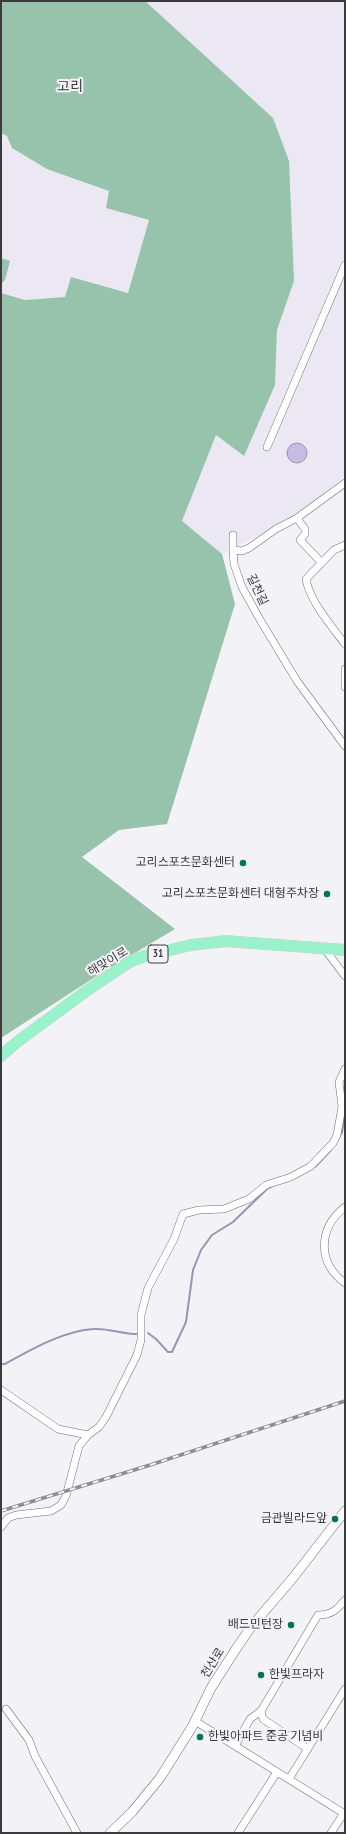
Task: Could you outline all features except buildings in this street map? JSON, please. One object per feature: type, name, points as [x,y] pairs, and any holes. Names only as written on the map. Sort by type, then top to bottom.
[{"type":"main road","name":"해맞이로","points":[[1,1056],[17,1042],[89,989],[132,961],[145,956],[190,945],[226,941],[345,950]]},
{"type":"street","points":[[267,447],[345,265]]},
{"type":"street","points":[[233,550],[242,551],[250,548],[276,529],[297,518],[345,483]]},
{"type":"street","points":[[297,518],[305,529],[305,534],[300,540],[321,562]]},
{"type":"street","name":"길천길","points":[[233,535],[234,564],[242,587],[252,606],[297,680],[345,746]]},
{"type":"street","points":[[345,544],[334,550],[306,578],[307,586],[324,616],[345,644]]},
{"type":"street","points":[[345,669],[345,687]]},
{"type":"street","points":[[324,948],[345,976]]},
{"type":"street","points":[[1,1527],[8,1518],[16,1515],[51,1511],[60,1505],[66,1496],[79,1446],[88,1435],[99,1427],[106,1417],[137,1355],[142,1335],[142,1310],[148,1288],[174,1239],[183,1214],[199,1210],[224,1208],[249,1200],[266,1185],[290,1177],[311,1166],[333,1143],[337,1135],[342,1107],[339,1082],[345,1069]]},
{"type":"street","points":[[345,1207],[333,1219],[323,1243],[325,1257],[332,1271],[345,1283]]},
{"type":"street","points":[[1,1390],[58,1429],[88,1435]]},
{"type":"street","name":"천산로","points":[[110,1833],[132,1812],[160,1778],[195,1721],[211,1688],[251,1627],[292,1579],[345,1511]]},
{"type":"street","points":[[235,1746],[250,1719],[261,1711],[318,1615],[331,1614],[337,1610],[345,1600]]},
{"type":"street","points":[[289,1779],[345,1689]]},
{"type":"street","points":[[6,1709],[29,1740],[35,1756],[77,1833]]},
{"type":"street","points":[[261,1711],[263,1719],[308,1749]]},
{"type":"street","points":[[195,1721],[344,1814],[331,1833]]},
{"type":"street","points":[[238,1833],[276,1772]]},
{"type":"shaded area","points":[[145,1],[345,1],[345,476],[295,517],[222,554],[181,521],[216,435],[243,456],[275,385],[277,330],[294,281]]},
{"type":"shaded area","points":[[1,133],[7,136],[47,169],[110,191],[106,208],[149,220],[128,293],[71,277],[66,297],[25,300],[1,293],[1,284],[5,279],[9,261],[1,258]]},
{"type":"shaded area","points":[[297,443],[304,446],[307,453],[304,460],[297,463],[290,460],[287,453],[290,446]]},
{"type":"green space","points":[[1,1],[145,1],[273,118],[289,161],[294,281],[277,330],[275,385],[244,456],[216,435],[182,521],[222,554],[235,604],[167,824],[119,830],[82,857],[175,929],[98,975],[1,1038],[1,293],[25,300],[65,297],[71,277],[128,293],[149,220],[106,208],[109,191],[47,169],[12,148],[7,136],[1,133]]},
{"type":"green space","points":[[1,258],[10,261],[5,280],[1,284]]},
{"type":"waterway","points":[[340,1136],[345,1113]]},
{"type":"waterway","points":[[315,1167],[331,1150]]},
{"type":"waterway","points":[[148,1333],[168,1352],[172,1352],[186,1322],[193,1270],[201,1250],[212,1235],[233,1222],[268,1188],[273,1186]]},
{"type":"waterway","points":[[1,1364],[5,1364],[60,1337],[83,1330],[100,1329],[137,1334]]},
{"type":"railway","points":[[1,1511],[147,1466],[345,1401]]},
{"type":"place","name":"고리스포츠문화센터","points":[[243,863]]},
{"type":"place","name":"고리스포츠문화센터 대형주차장","points":[[327,894]]},
{"type":"place","name":"금관빌라드앞","points":[[335,1519]]},
{"type":"place","name":"배드민턴장","points":[[291,1625]]},
{"type":"place","name":"한빛프라자","points":[[261,1675]]},
{"type":"place","name":"한빛아파트 준공 기념비","points":[[200,1737]]},
{"type":"district","name":"고리","points":[[70,87]]}]
